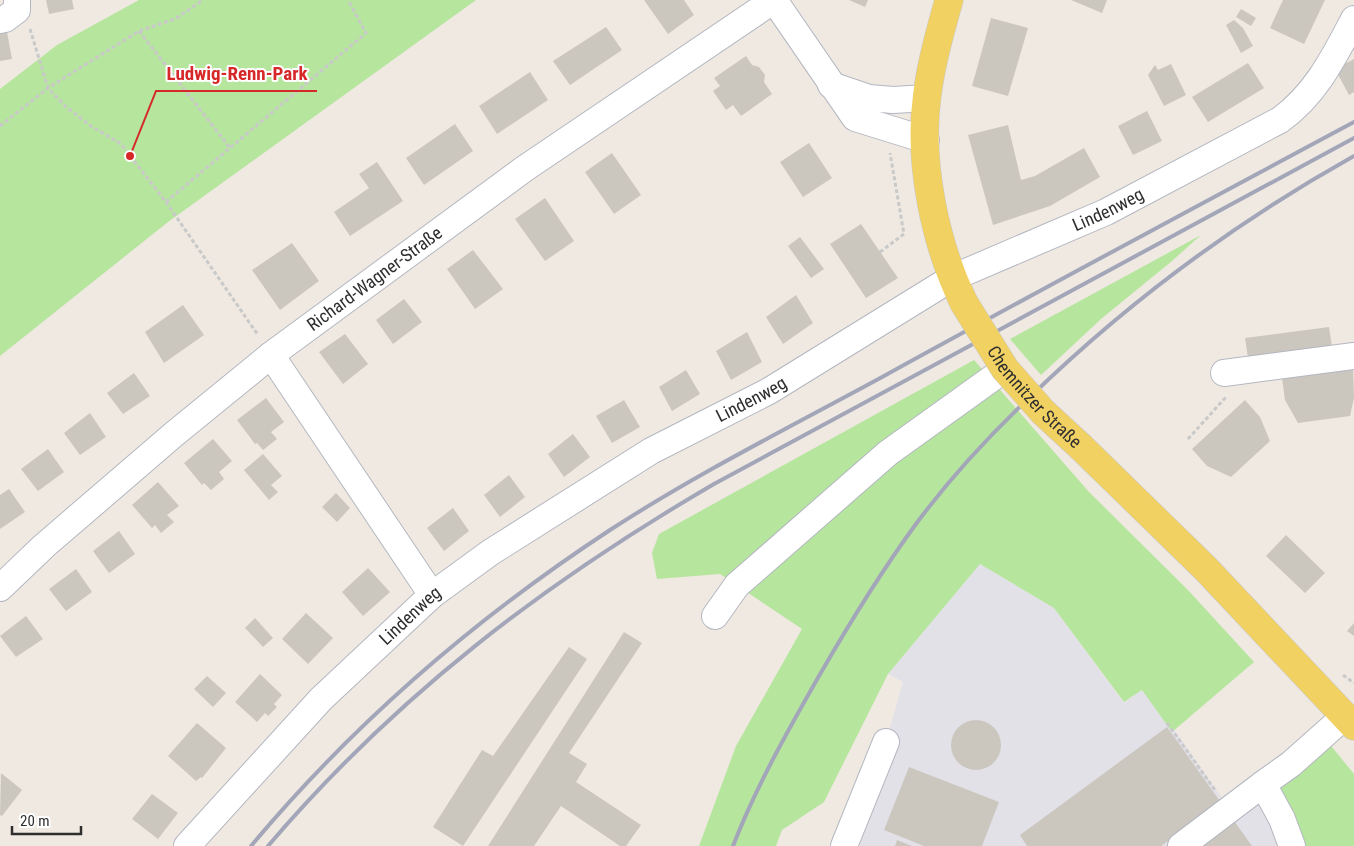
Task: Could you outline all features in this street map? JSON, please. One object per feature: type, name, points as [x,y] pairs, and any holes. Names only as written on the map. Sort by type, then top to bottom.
[{"type":"main road","name":"Chemnitzer Straße","points":[[949,0],[926,98],[928,181],[939,234],[952,278],[964,303],[1005,369],[1043,412],[1082,447],[1206,569],[1349,721]]},
{"type":"street","points":[[774,0],[854,118],[926,140]]},
{"type":"street","name":"Richard-Wagner-Straße","points":[[0,588],[51,540],[173,435],[271,355],[524,170],[774,0]]},
{"type":"street","name":"Lindenweg","points":[[187,846],[321,698],[432,595],[492,552],[651,451],[769,391],[952,278],[1106,212],[1280,120],[1304,100],[1315,87],[1354,19]]},
{"type":"street","points":[[831,85],[869,98],[894,100],[926,98]]},
{"type":"street","points":[[271,355],[432,595]]},
{"type":"street","points":[[1224,374],[1354,356]]},
{"type":"street","points":[[714,616],[737,585],[881,459],[1005,369]]},
{"type":"street","points":[[1181,846],[1263,784],[1299,746],[1349,721]]},
{"type":"street","points":[[844,846],[886,742]]},
{"type":"street","points":[[1263,784],[1282,819],[1292,846]]},
{"type":"path","points":[[0,126],[48,88],[139,31],[175,19],[203,0]]},
{"type":"path","points":[[166,202],[366,33],[348,0]]},
{"type":"path","points":[[12,10],[29,26],[48,88],[65,106],[84,121],[121,144],[166,202],[271,355]]},
{"type":"path","points":[[139,31],[230,148]]},
{"type":"path","points":[[880,252],[904,234],[898,188],[888,143]]},
{"type":"path","points":[[1188,439],[1250,370]]},
{"type":"path","points":[[1167,723],[1229,809]]},
{"type":"shaded area","points":[[980,564],[1054,608],[1124,703],[1145,688],[1229,808],[1263,784],[1291,846],[844,846],[886,742],[903,682],[888,674]]},
{"type":"green space","points":[[139,0],[476,0],[168,222],[0,356],[0,89],[57,45]]},
{"type":"green space","points":[[1201,235],[1101,319],[1041,375],[1010,339]]},
{"type":"green space","points":[[974,360],[1089,492],[1187,589],[1254,662],[1172,732],[1142,690],[1124,702],[1054,608],[980,564],[888,674],[824,802],[782,830],[776,846],[699,846],[736,746],[802,629],[720,574],[657,579],[652,553],[659,534]]},
{"type":"green space","points":[[1323,736],[1354,774],[1354,846],[1291,846],[1263,784]]},
{"type":"building","points":[[46,0],[72,0],[74,9],[49,14]]},
{"type":"building","points":[[644,0],[684,0],[694,15],[668,34]]},
{"type":"building","points":[[849,0],[868,0],[865,7]]},
{"type":"building","points":[[1071,0],[1107,0],[1102,13]]},
{"type":"building","points":[[1283,0],[1325,0],[1304,44],[1270,28]]},
{"type":"building","points":[[1241,9],[1256,18],[1251,26],[1236,17]]},
{"type":"building","points":[[991,18],[1028,28],[1008,96],[972,86]]},
{"type":"building","points":[[1234,20],[1243,28],[1253,46],[1241,53],[1226,25]]},
{"type":"building","points":[[606,27],[622,50],[570,85],[553,61]]},
{"type":"building","points":[[7,32],[12,59],[0,61],[0,33]]},
{"type":"building","points":[[746,56],[752,65],[759,67],[765,75],[764,82],[772,94],[741,116],[733,105],[726,110],[713,91],[720,86],[714,78]]},
{"type":"building","points":[[1354,59],[1354,92],[1349,95],[1335,69]]},
{"type":"building","points":[[1248,63],[1264,88],[1208,122],[1192,97]]},
{"type":"building","points":[[1171,64],[1186,95],[1164,106],[1148,75],[1155,65],[1158,70]]},
{"type":"building","points":[[530,72],[548,100],[497,134],[479,106]]},
{"type":"building","points":[[1147,111],[1162,141],[1133,155],[1118,126]]},
{"type":"building","points":[[455,124],[473,151],[424,185],[406,158]]},
{"type":"building","points":[[1008,125],[1021,180],[1035,176],[1084,148],[1100,177],[1050,206],[993,225],[968,135]]},
{"type":"building","points":[[809,143],[832,178],[803,197],[780,162]]},
{"type":"building","points":[[612,153],[641,195],[614,214],[585,172]]},
{"type":"building","points":[[377,162],[403,201],[350,236],[334,212],[369,188],[359,174]]},
{"type":"building","points":[[545,198],[574,241],[545,261],[515,219]]},
{"type":"building","points":[[861,224],[898,278],[866,298],[830,244]]},
{"type":"building","points":[[800,237],[824,269],[811,278],[788,246]]},
{"type":"building","points":[[292,243],[319,281],[280,310],[252,270]]},
{"type":"building","points":[[473,250],[503,289],[475,309],[447,269]]},
{"type":"building","points":[[796,295],[813,323],[783,344],[766,317]]},
{"type":"building","points":[[404,299],[422,322],[393,344],[376,320]]},
{"type":"building","points":[[183,305],[204,335],[164,363],[145,332]]},
{"type":"building","points":[[1329,327],[1332,347],[1248,358],[1245,338]]},
{"type":"building","points":[[747,332],[762,362],[731,380],[716,351]]},
{"type":"building","points":[[345,334],[368,364],[343,384],[319,352]]},
{"type":"building","points":[[1353,368],[1354,398],[1350,416],[1298,423],[1285,400],[1282,378]]},
{"type":"building","points":[[686,370],[700,394],[672,411],[659,387]]},
{"type":"building","points":[[134,373],[150,396],[123,414],[107,393]]},
{"type":"building","points":[[266,398],[284,422],[271,432],[277,439],[263,450],[257,443],[255,444],[237,420]]},
{"type":"building","points":[[624,400],[640,427],[612,443],[596,416]]},
{"type":"building","points":[[1245,400],[1260,417],[1270,441],[1231,477],[1207,466],[1192,449]]},
{"type":"building","points":[[90,413],[106,437],[80,455],[64,433]]},
{"type":"building","points":[[573,434],[590,457],[564,477],[548,454]]},
{"type":"building","points":[[213,439],[232,461],[219,472],[224,479],[211,490],[204,483],[202,485],[184,463]]},
{"type":"building","points":[[48,449],[64,472],[38,491],[21,469]]},
{"type":"building","points":[[263,454],[282,476],[271,485],[278,492],[269,500],[244,470]]},
{"type":"building","points":[[509,475],[525,497],[500,517],[484,495]]},
{"type":"building","points":[[158,482],[179,506],[167,515],[174,522],[161,533],[155,525],[152,528],[132,505]]},
{"type":"building","points":[[9,489],[25,512],[0,529],[0,495]]},
{"type":"building","points":[[336,493],[350,508],[337,522],[322,507]]},
{"type":"building","points":[[453,508],[469,531],[444,551],[427,528]]},
{"type":"building","points":[[119,531],[135,554],[109,573],[93,551]]},
{"type":"building","points":[[1286,535],[1325,573],[1305,593],[1266,556]]},
{"type":"building","points":[[368,568],[390,592],[363,616],[342,592]]},
{"type":"building","points":[[76,569],[92,592],[66,611],[49,589]]},
{"type":"building","points":[[306,613],[333,638],[308,664],[282,639]]},
{"type":"building","points":[[26,616],[43,639],[16,657],[0,636]]},
{"type":"building","points":[[255,618],[273,638],[263,647],[245,628]]},
{"type":"building","points":[[1354,623],[1354,636],[1347,631]]},
{"type":"building","points":[[624,632],[642,643],[569,753],[587,764],[576,782],[641,825],[626,846],[620,846],[561,806],[534,846],[488,846]]},
{"type":"building","points":[[569,647],[587,659],[463,846],[433,827],[482,750],[493,756]]},
{"type":"building","points":[[260,674],[282,695],[274,704],[277,707],[268,716],[265,713],[257,722],[235,702]]},
{"type":"building","points":[[207,676],[226,693],[213,707],[194,689]]},
{"type":"building","points":[[976,720],[985,722],[996,731],[1001,745],[999,754],[990,765],[976,770],[967,768],[956,759],[951,745],[953,736],[962,725]]},
{"type":"building","points":[[197,723],[226,748],[202,778],[196,781],[168,756]]},
{"type":"building","points":[[1167,727],[1252,846],[1199,846],[1193,823],[1161,846],[1027,846],[1020,835]]},
{"type":"building","points":[[909,767],[999,802],[982,846],[924,846],[884,830]]},
{"type":"building","points":[[1,773],[22,790],[2,816],[0,815]]},
{"type":"building","points":[[152,794],[178,813],[158,839],[132,819]]},
{"type":"building","points":[[897,840],[912,846],[895,846]]},
{"type":"railway","points":[[251,846],[332,757],[419,675],[512,599],[610,530],[746,450],[1354,122]]},
{"type":"railway","points":[[268,846],[317,791],[368,740],[421,692],[475,646],[532,602],[591,561],[714,484],[1354,138]]},
{"type":"railway","points":[[733,846],[773,760],[853,618],[916,524],[970,458],[1067,362],[1144,296],[1225,236],[1267,208],[1354,156]]},
{"type":"place","name":"Ludwig-Renn-Park","points":[[130,156]]}]
